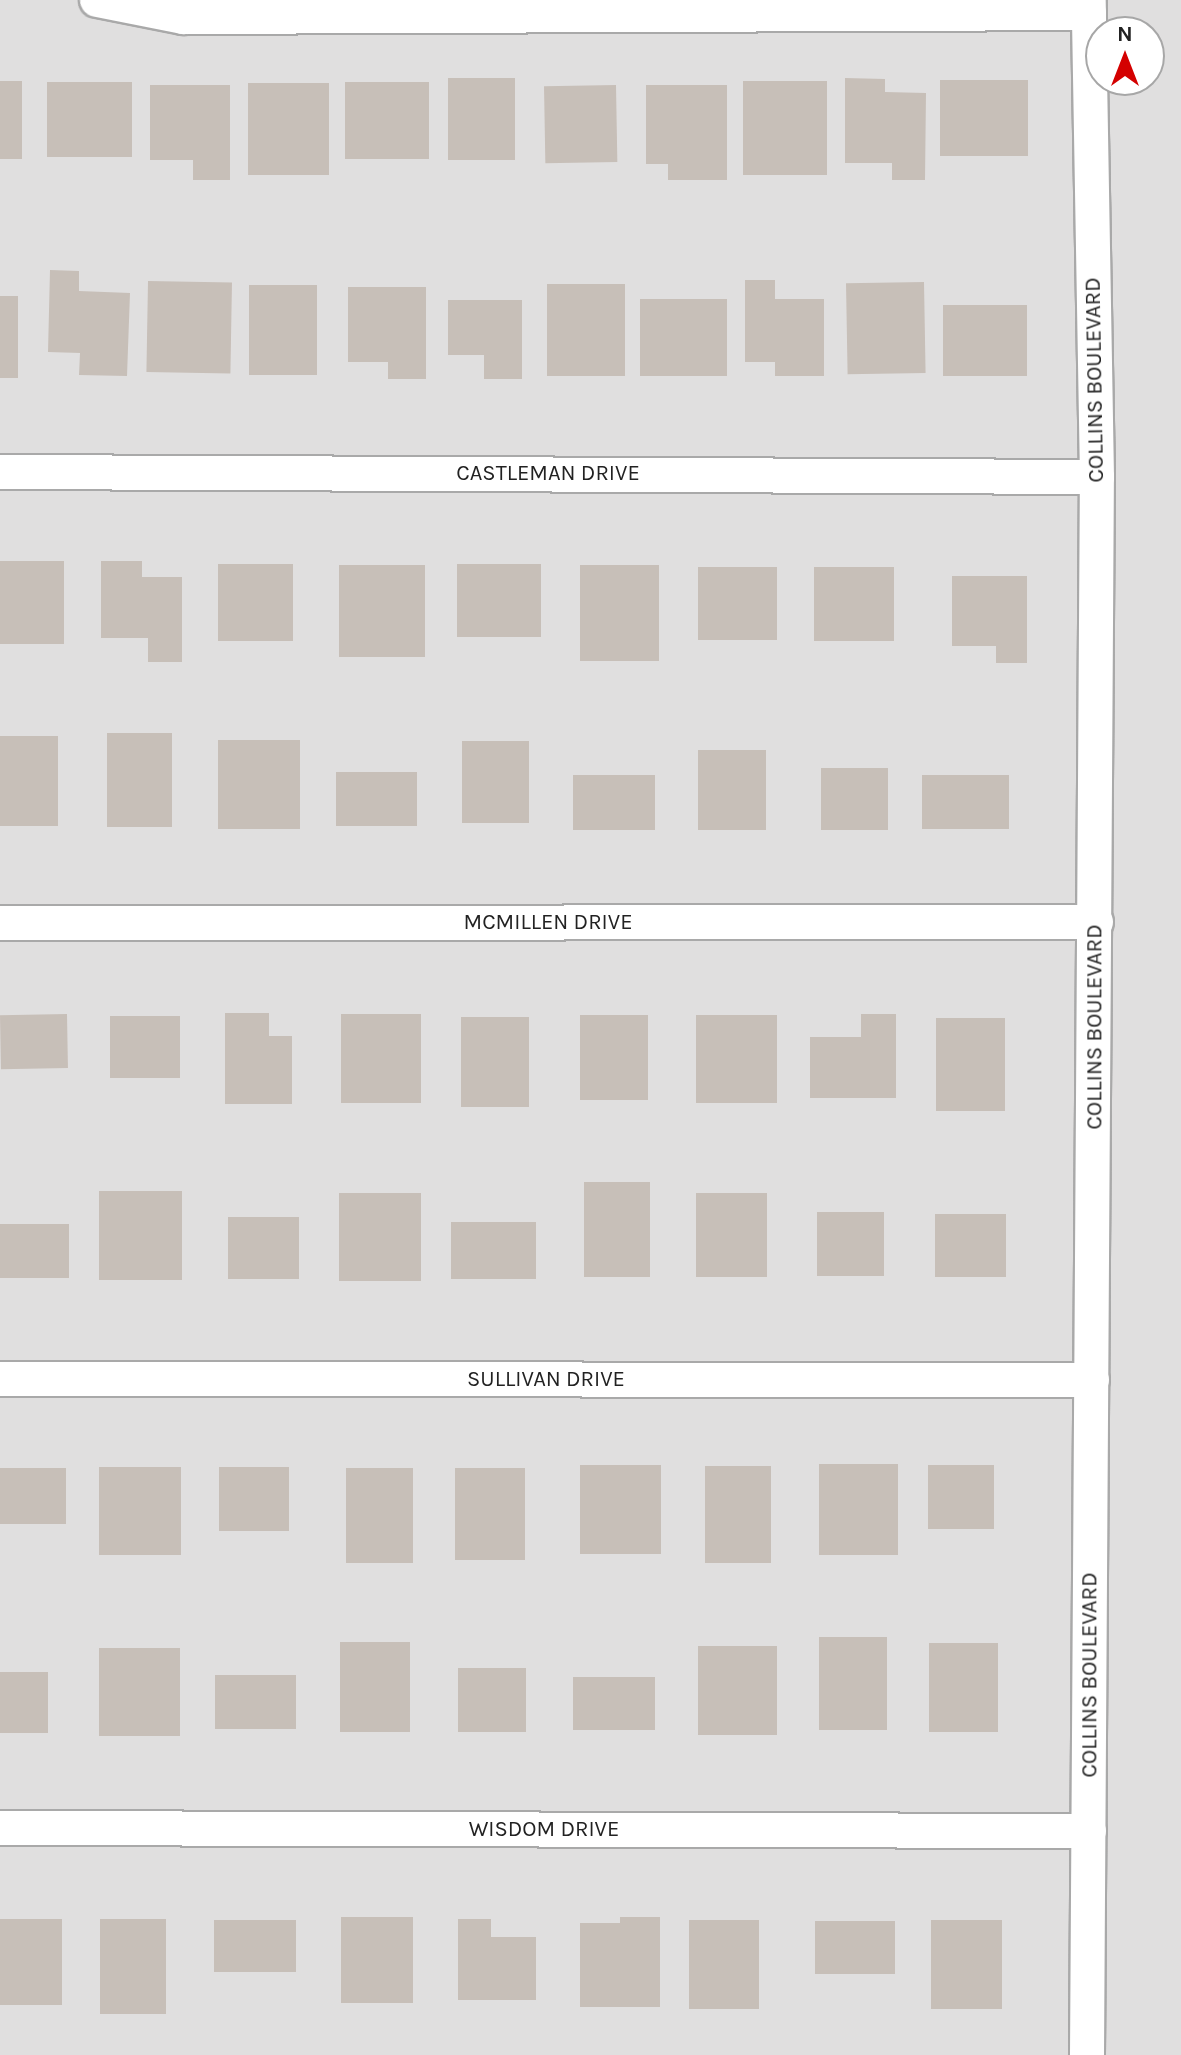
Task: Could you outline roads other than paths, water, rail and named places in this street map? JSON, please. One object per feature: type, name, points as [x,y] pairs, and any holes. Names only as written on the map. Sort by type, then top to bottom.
[{"type":"street","points":[[97,0],[183,17],[1089,6]]},
{"type":"street","name":"COLLINS BOULEVARD","points":[[1087,2055],[1097,477],[1089,6]]},
{"type":"street","name":"CASTLEMAN DRIVE","points":[[0,472],[1097,477]]},
{"type":"street","name":"MCMILLEN DRIVE","points":[[0,923],[1096,922]]},
{"type":"street","name":"SULLIVAN DRIVE","points":[[0,1379],[1092,1380]]},
{"type":"street","name":"WISDOM DRIVE","points":[[0,1828],[1089,1831]]}]
